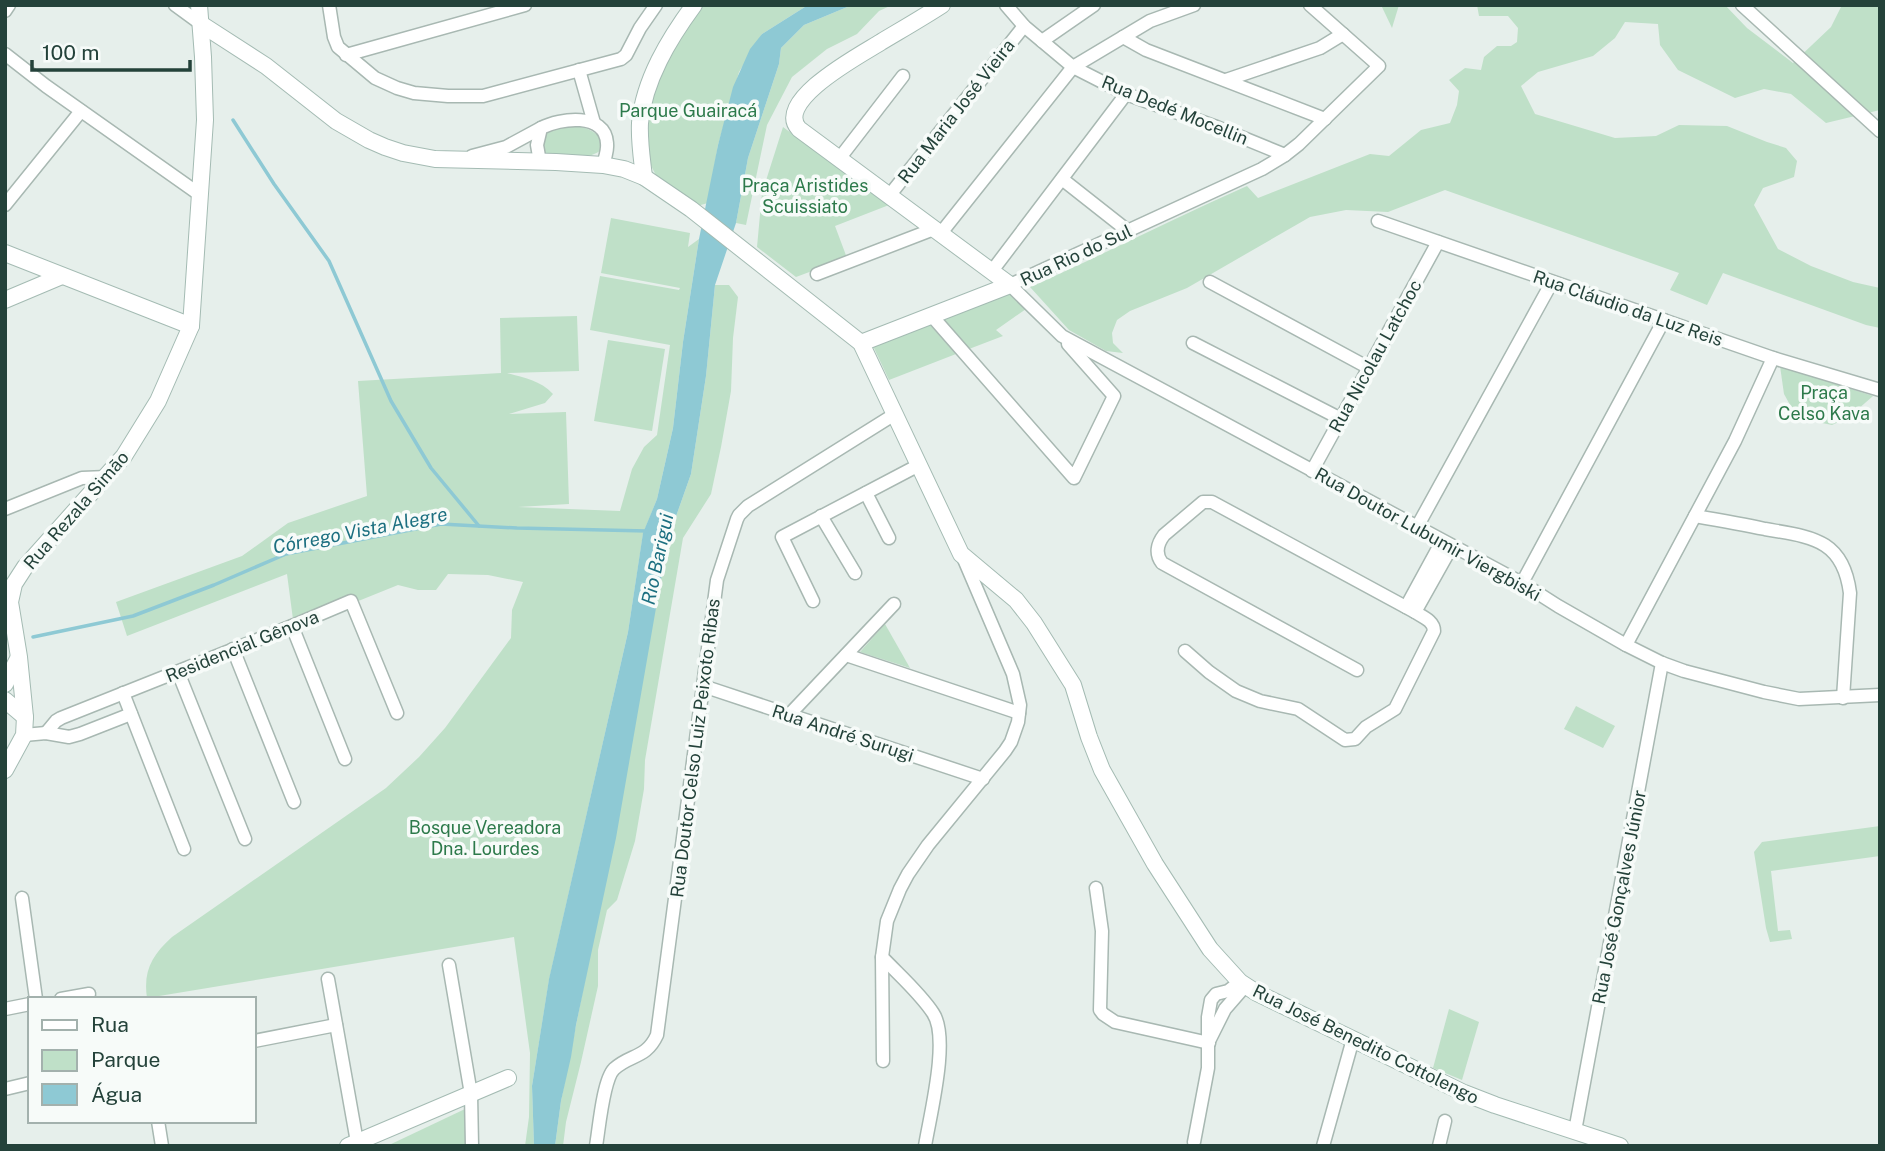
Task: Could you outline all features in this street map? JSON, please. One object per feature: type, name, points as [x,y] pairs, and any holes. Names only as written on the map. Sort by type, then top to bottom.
[{"type":"main road","name":"Rua Rezala Simão","points":[[5,770],[24,735],[25,718],[10,602],[14,584],[25,567],[124,456],[158,401],[191,326],[205,120],[199,5]]},
{"type":"main road","points":[[644,177],[640,124],[646,93],[666,49],[694,5]]},
{"type":"main road","points":[[942,5],[816,84],[796,111],[793,121],[799,129],[1010,285]]},
{"type":"main road","name":"Rua José Benedito Cottolengo","points":[[201,24],[266,65],[336,121],[369,140],[403,153],[455,160],[603,166],[624,169],[644,177],[691,209],[861,343],[961,554],[1016,600],[1034,623],[1073,685],[1094,753],[1127,817],[1193,924],[1217,957],[1242,984],[1464,1093],[1619,1146]]},
{"type":"main road","points":[[5,253],[191,326]]},
{"type":"main road","points":[[5,300],[62,276]]},
{"type":"main road","name":"Rua Rio do Sul","points":[[861,343],[1010,285]]},
{"type":"main road","points":[[5,684],[19,657]]},
{"type":"main road","points":[[5,700],[25,718]]},
{"type":"main road","points":[[353,1144],[508,1077]]},
{"type":"street","points":[[5,10],[9,5]]},
{"type":"street","points":[[175,5],[201,24]]},
{"type":"street","points":[[329,5],[335,42],[346,55],[386,83],[414,93],[439,96],[483,96],[624,57],[656,5]]},
{"type":"street","points":[[346,55],[525,5]]},
{"type":"street","name":"Rua Dedé Mocellin","points":[[1006,5],[1024,26],[1073,67],[1126,94],[1285,155]]},
{"type":"street","points":[[1042,41],[1094,5]]},
{"type":"street","points":[[817,274],[937,231],[1073,67],[1150,21],[1194,5]]},
{"type":"street","points":[[1226,80],[1320,48],[1343,34],[1310,5]]},
{"type":"street","points":[[1742,5],[1880,131]]},
{"type":"street","name":"Rua Maria José Vieira","points":[[889,196],[1024,26]]},
{"type":"street","name":"Rua Rio do Sul","points":[[1010,285],[1250,176],[1285,155],[1379,66],[1343,34]]},
{"type":"street","points":[[1123,37],[1146,50],[1325,118]]},
{"type":"street","points":[[5,54],[199,194]]},
{"type":"street","points":[[579,70],[594,123]]},
{"type":"street","points":[[839,159],[903,76]]},
{"type":"street","points":[[992,271],[1126,94]]},
{"type":"street","points":[[5,205],[81,111]]},
{"type":"street","points":[[455,160],[506,147],[541,128],[566,120],[588,121],[599,127],[607,139],[603,166]]},
{"type":"street","points":[[540,162],[537,145],[541,128]]},
{"type":"street","points":[[1062,179],[1128,231]]},
{"type":"street","name":"Rua Cláudio da Luz Reis","points":[[1378,221],[1773,358],[1880,390]]},
{"type":"street","name":"Rua Nicolau Latchoc","points":[[1312,471],[1438,242]]},
{"type":"street","points":[[1210,282],[1369,368]]},
{"type":"street","points":[[1417,527],[1552,282]]},
{"type":"street","name":"Rua Doutor Lubumir Viergbiski","points":[[1010,285],[1062,336],[1522,583],[1569,613],[1662,663],[1708,678],[1783,696],[1814,699],[1880,695]]},
{"type":"street","points":[[931,316],[1073,478],[1114,396],[1062,336]]},
{"type":"street","points":[[1522,583],[1664,320]]},
{"type":"street","points":[[1193,343],[1340,419]]},
{"type":"street","points":[[1626,645],[1744,424],[1773,358]]},
{"type":"street","name":"Rua Doutor Celso Luiz Peixoto Ribas","points":[[596,1146],[610,1075],[619,1066],[645,1052],[656,1035],[717,580],[739,515],[748,506],[895,414]]},
{"type":"street","points":[[813,601],[782,537],[919,465]]},
{"type":"street","points":[[5,509],[82,478],[107,477]]},
{"type":"street","points":[[866,493],[889,538]]},
{"type":"street","points":[[1185,651],[1236,691],[1260,701],[1297,709],[1345,740],[1350,740],[1356,739],[1366,727],[1395,709],[1434,631],[1432,622],[1212,502],[1203,502],[1160,540],[1157,553],[1159,559],[1167,567],[1357,670]]},
{"type":"street","points":[[821,516],[855,573]]},
{"type":"street","points":[[1695,516],[1806,536],[1827,547],[1837,556],[1844,566],[1850,593],[1843,698]]},
{"type":"street","points":[[1410,610],[1447,543]]},
{"type":"street","points":[[883,1061],[882,957],[887,921],[908,874],[928,845],[1011,742],[1020,713],[1019,695],[1013,674],[961,554]]},
{"type":"street","name":"Residencial Gênova","points":[[24,735],[46,733],[56,721],[351,601],[397,713]]},
{"type":"street","points":[[789,715],[894,604]]},
{"type":"street","points":[[292,626],[345,759]]},
{"type":"street","points":[[233,649],[294,802]]},
{"type":"street","points":[[846,655],[1020,713]]},
{"type":"street","name":"Rua José Gonçalves Júnior","points":[[1575,1131],[1662,663]]},
{"type":"street","points":[[178,672],[245,839]]},
{"type":"street","name":"Rua André Surugi","points":[[703,687],[983,779]]},
{"type":"street","points":[[123,693],[184,849]]},
{"type":"street","points":[[46,733],[69,737],[131,714]]},
{"type":"street","points":[[1096,888],[1102,931],[1103,1014],[1115,1022],[1209,1043]]},
{"type":"street","points":[[22,898],[36,997]]},
{"type":"street","points":[[882,957],[934,1013],[940,1032],[937,1070],[929,1089],[931,1112],[925,1146]]},
{"type":"street","points":[[449,965],[471,1094],[472,1146]]},
{"type":"street","points":[[328,979],[353,1144]]},
{"type":"street","points":[[1194,1142],[1208,1068],[1208,1017],[1211,1000],[1216,994],[1242,984]]},
{"type":"street","points":[[72,997],[89,994]]},
{"type":"street","points":[[5,1009],[28,1004]]},
{"type":"street","points":[[256,1041],[336,1025]]},
{"type":"street","points":[[1323,1146],[1353,1039]]},
{"type":"street","points":[[5,1089],[28,1083]]},
{"type":"street","points":[[1439,1146],[1446,1121]]},
{"type":"street","points":[[158,1123],[162,1146]]},
{"type":"green space","name":"Parque Guairacá","points":[[704,5],[808,5],[762,34],[739,72],[718,145],[708,203],[697,206],[658,178],[649,158],[647,137],[652,101],[665,66]]},
{"type":"green space","points":[[852,5],[892,5],[879,11],[857,34],[827,49],[792,77],[767,125],[746,225],[736,223],[748,158],[779,64],[781,48],[804,25]]},
{"type":"green space","points":[[1381,5],[1399,5],[1392,28]]},
{"type":"green space","points":[[1477,5],[1725,5],[1747,28],[1793,63],[1831,27],[1842,5],[1880,5],[1880,110],[1826,123],[1791,94],[1764,89],[1735,98],[1678,70],[1660,45],[1658,24],[1625,22],[1615,38],[1593,56],[1538,72],[1521,86],[1535,114],[1615,138],[1656,136],[1679,125],[1727,126],[1786,148],[1797,161],[1794,177],[1763,188],[1754,205],[1778,249],[1811,266],[1853,282],[1880,288],[1880,328],[1723,273],[1707,305],[1670,290],[1679,273],[1445,190],[1388,212],[1346,210],[1310,217],[1187,288],[1130,311],[1117,320],[1112,333],[1113,343],[1123,353],[1106,351],[1069,330],[1030,287],[1247,186],[1258,198],[1370,154],[1389,156],[1421,130],[1450,123],[1459,91],[1449,80],[1465,68],[1481,70],[1484,57],[1497,46],[1511,46],[1517,42],[1518,28],[1508,16],[1479,16]]},
{"type":"green space","points":[[558,126],[586,128],[601,138],[602,149],[583,157],[546,154],[543,152],[542,137],[547,131]]},
{"type":"green space","name":"Praça Aristides Scuissiato","points":[[783,127],[889,205],[835,226],[847,258],[796,277],[757,247],[762,193]]},
{"type":"green space","name":"Bosque Vereadora Dna. Lourdes","points":[[611,218],[690,233],[688,247],[699,239],[673,428],[657,499],[643,534],[628,632],[549,980],[532,1086],[534,1146],[525,1146],[529,1117],[530,1053],[514,937],[153,997],[147,997],[146,988],[150,964],[172,937],[386,788],[419,757],[445,728],[511,638],[512,610],[523,582],[488,575],[448,574],[436,590],[418,590],[398,585],[294,627],[287,574],[127,636],[116,602],[242,556],[288,523],[367,496],[358,381],[501,373],[500,318],[577,316],[579,371],[507,373],[537,383],[553,394],[545,403],[509,414],[566,412],[569,504],[518,507],[620,511],[632,469],[644,447],[657,435],[670,345],[590,330],[600,276],[679,290],[680,288],[601,273]]},
{"type":"green space","points":[[715,285],[729,285],[738,297],[731,391],[721,447],[711,494],[683,538],[645,760],[644,789],[635,841],[617,900],[607,910],[598,950],[598,986],[566,1122],[563,1146],[555,1146],[561,1101],[668,539],[691,474],[706,376]]},
{"type":"green space","points":[[1010,293],[1026,309],[996,330],[1003,336],[969,349],[943,319]]},
{"type":"green space","points":[[930,325],[956,354],[889,380],[873,346]]},
{"type":"green space","points":[[608,340],[665,349],[652,431],[594,421]]},
{"type":"green space","name":"Praça Celso Kava","points":[[1780,366],[1873,396],[1849,417],[1832,425],[1817,422],[1794,412],[1784,394]]},
{"type":"green space","points":[[885,624],[910,668],[860,652]]},
{"type":"green space","points":[[1576,706],[1615,726],[1603,748],[1564,729]]},
{"type":"green space","points":[[1880,826],[1880,856],[1771,871],[1778,931],[1790,930],[1792,939],[1770,942],[1754,852],[1762,842]]},
{"type":"green space","points":[[1449,1009],[1479,1022],[1462,1080],[1433,1068]]},
{"type":"green space","points":[[465,1109],[465,1146],[387,1146]]},
{"type":"water","name":"Rio Barigui","points":[[808,5],[852,5],[804,25],[781,48],[779,64],[748,158],[736,223],[715,285],[706,376],[691,474],[668,539],[616,838],[576,1025],[555,1146],[534,1146],[532,1086],[549,979],[628,632],[643,533],[657,499],[673,428],[699,239],[718,145],[733,87],[750,49],[762,34]]},
{"type":"waterway","points":[[233,120],[274,184],[329,261],[391,401],[431,468],[479,526]]},
{"type":"waterway","name":"Córrego Vista Alegre","points":[[33,637],[133,616],[286,554],[441,524],[647,531]]}]
